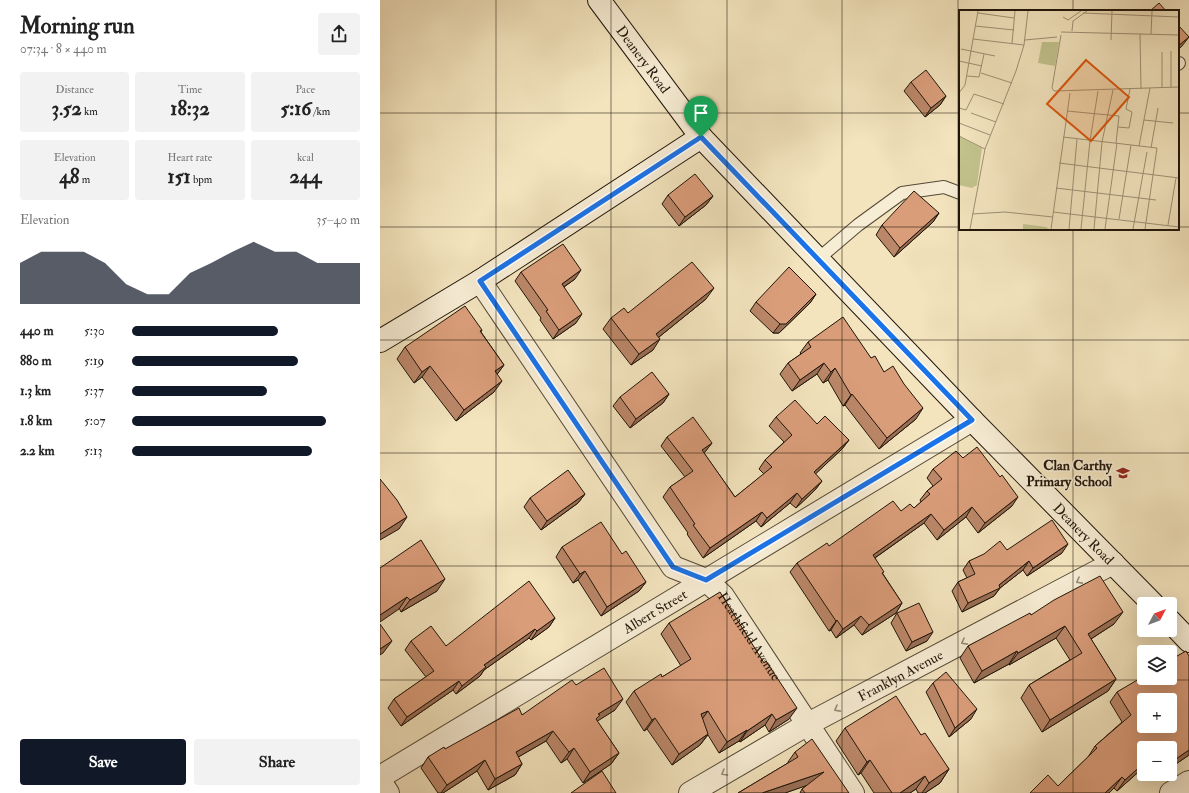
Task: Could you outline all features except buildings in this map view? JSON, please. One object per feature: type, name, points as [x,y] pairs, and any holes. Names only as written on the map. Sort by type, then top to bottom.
[{"type":"street","name":"Deanery Road","points":[[599,0],[701,137],[972,420],[1146,597]]},
{"type":"street","points":[[380,341],[480,281],[701,137]]},
{"type":"street","name":"Heathfield Avenue","points":[[480,281],[673,567],[706,580],[723,596],[853,793]]},
{"type":"street","name":"Albert Street","points":[[380,777],[972,420]]},
{"type":"street","name":"Franklyn Avenue","points":[[690,793],[808,724],[1113,563]]},
{"type":"street","points":[[1177,628],[1189,641]]},
{"type":"street","points":[[380,781],[388,793]]},
{"type":"street","points":[[1171,793],[1189,782]]},
{"type":"lane","points":[[818,259],[858,225],[902,193],[944,187],[959,194]]},
{"type":"place","name":"Clan Carthy Primary School","points":[[1123,473]]},
{"type":"route","points":[[701,137],[972,420],[706,580],[673,567],[480,281],[701,137]]}]
